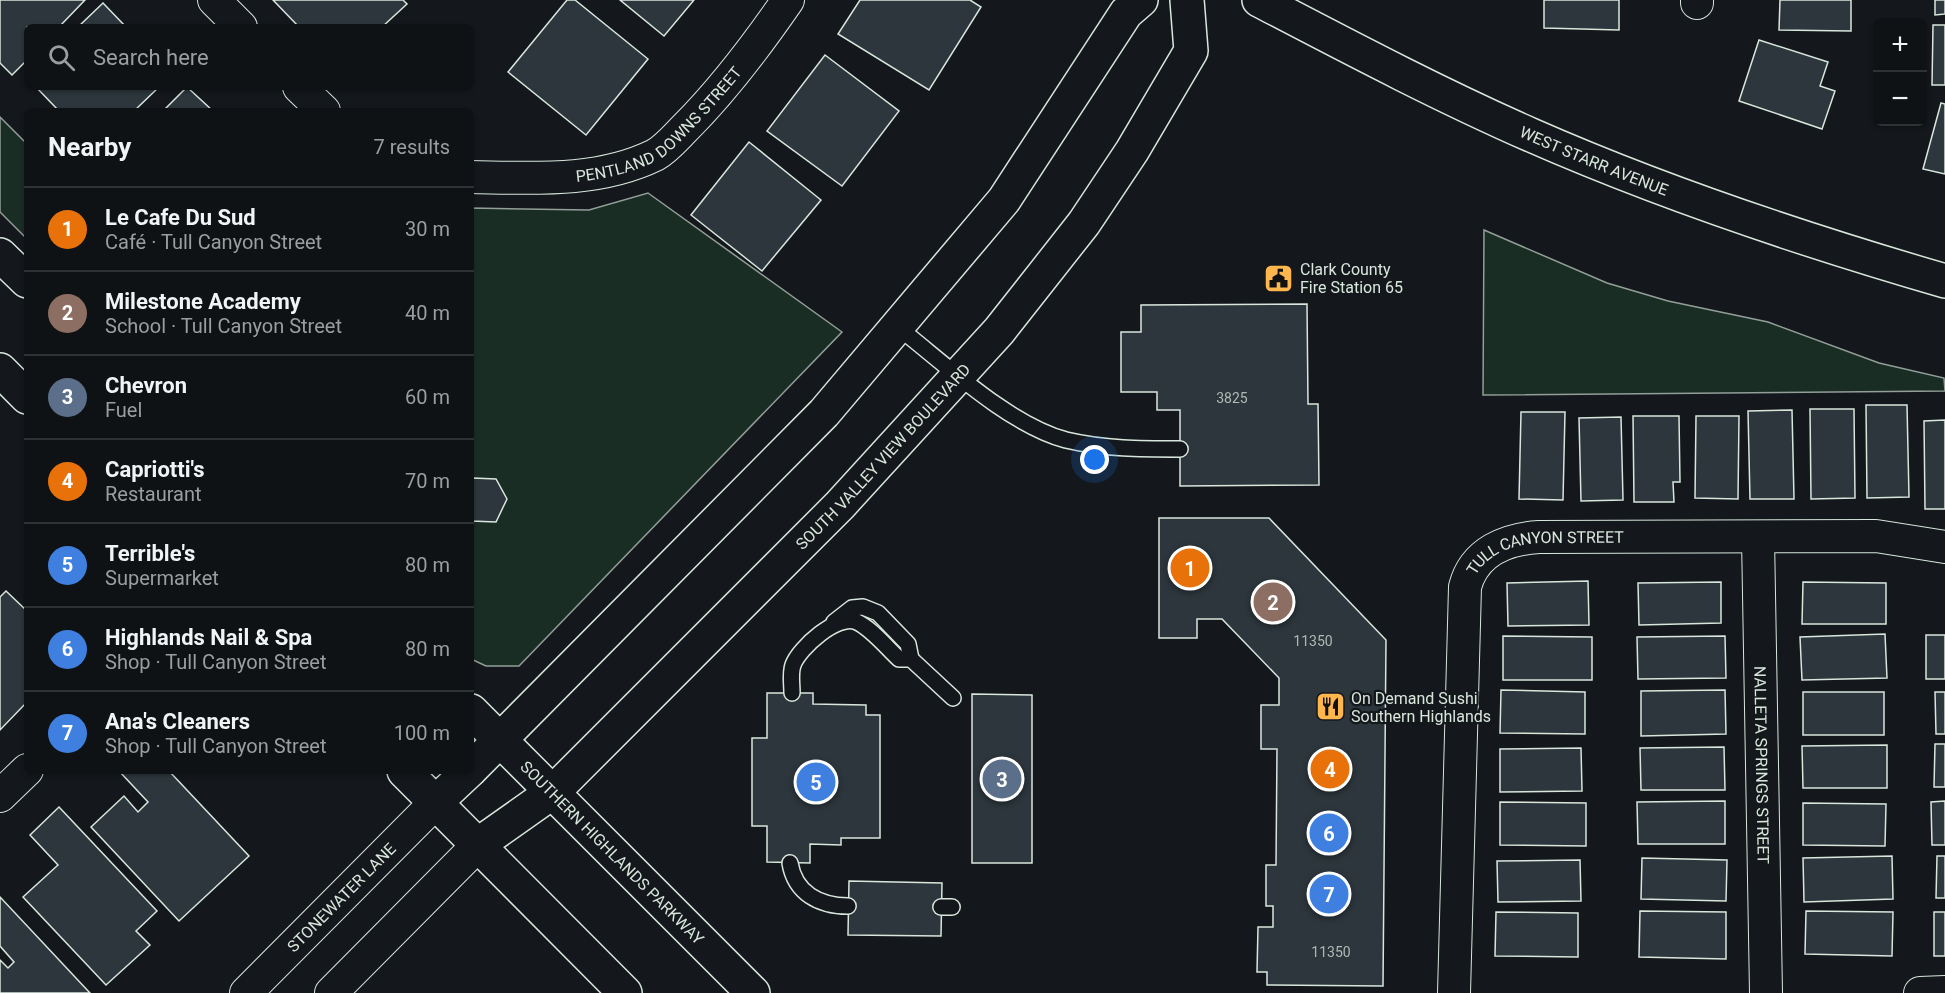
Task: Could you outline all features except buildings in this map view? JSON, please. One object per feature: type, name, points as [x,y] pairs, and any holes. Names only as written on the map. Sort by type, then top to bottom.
[{"type":"main road","points":[[474,766],[824,413],[899,328],[1004,200],[1126,14],[1141,0]]},
{"type":"main road","name":"SOUTH VALLEY VIEW BOULEVARD","points":[[479,844],[554,791],[840,505],[959,375],[1042,279],[1084,223],[1132,151],[1191,51],[1188,0]]},
{"type":"main road","name":"WEST STARR AVENUE","points":[[1259,0],[1401,74],[1531,135],[1624,173],[1789,234],[1945,281]]},
{"type":"main road","points":[[0,255],[24,278]]},
{"type":"main road","points":[[0,370],[24,393]]},
{"type":"main road","name":"SOUTHERN HIGHLANDS PARKWAY","points":[[474,714],[554,791],[753,993]]},
{"type":"main road","points":[[407,774],[625,993]]},
{"type":"main road","points":[[436,802],[466,774]]},
{"type":"street","points":[[214,0],[238,24]]},
{"type":"street","name":"PENTLAND DOWNS STREET","points":[[480,177],[568,177],[597,174],[627,166],[657,154],[714,99],[788,0]]},
{"type":"street","points":[[302,90],[321,108]]},
{"type":"street","name":"TULL CANYON STREET","points":[[1455,993],[1465,587],[1471,570],[1494,548],[1523,538],[1876,536],[1945,547]]},
{"type":"street","name":"NALLETA SPRINGS STREET","points":[[1758,537],[1766,993]]},
{"type":"street","points":[[0,796],[24,773]]},
{"type":"street","name":"STONEWATER LANE","points":[[246,993],[436,802]]},
{"type":"street","points":[[331,993],[479,844]]},
{"type":"street","points":[[1920,993],[1945,992]]},
{"type":"lane","points":[[899,328],[1023,422],[1064,439],[1100,447],[1180,449]]},
{"type":"lane","points":[[792,693],[792,667],[796,659],[831,624],[843,620],[857,622],[899,659],[911,659],[953,698]]},
{"type":"lane","points":[[790,862],[792,876],[802,891],[822,903],[848,906]]},
{"type":"green space","points":[[0,117],[24,141],[24,236],[0,212]]},
{"type":"green space","points":[[648,193],[842,332],[519,666],[486,666],[474,660],[474,208],[589,210]]},
{"type":"green space","points":[[1484,230],[1607,283],[1668,301],[1768,322],[1879,363],[1944,378],[1945,391],[1483,395]]},
{"type":"place","name":"Clark County Fire Station 65","points":[[1279,278]]},
{"type":"place","name":"Le Cafe Du Sud","points":[[1190,568]]},
{"type":"place","name":"Milestone Academy","points":[[1273,602]]},
{"type":"place","name":"On Demand Sushi Southern Highlands","points":[[1330,707]]},
{"type":"place","name":"Capriotti's","points":[[1330,769]]},
{"type":"place","name":"Chevron","points":[[1002,779]]},
{"type":"place","name":"Terrible's","points":[[816,782]]},
{"type":"place","name":"Highlands Nail & Spa","points":[[1329,833]]},
{"type":"place","name":"Ana's Cleaners","points":[[1329,894]]}]
